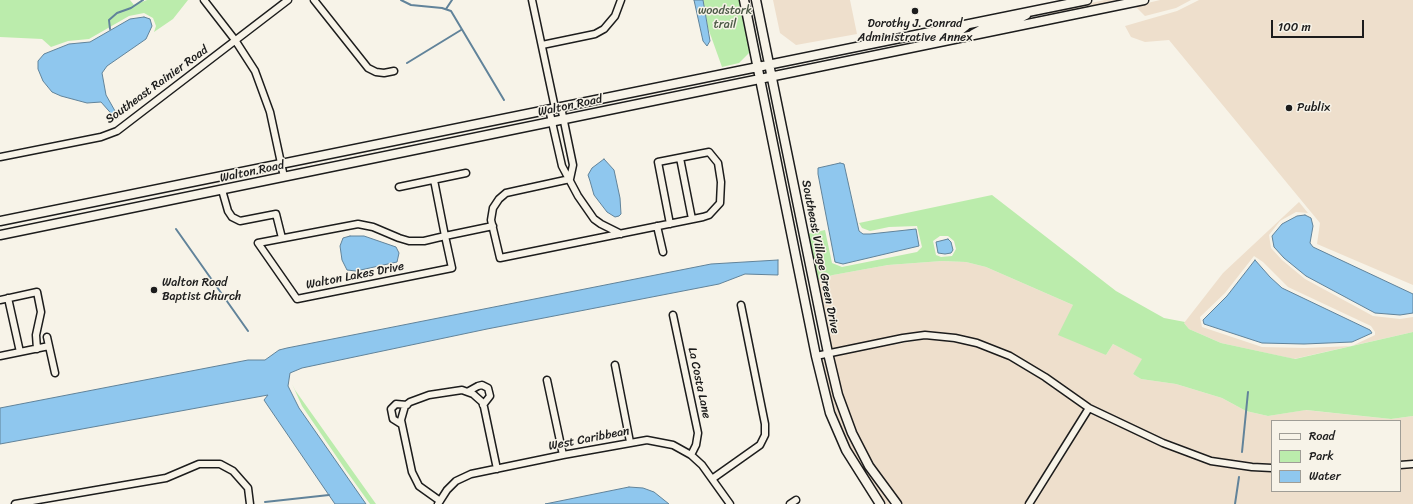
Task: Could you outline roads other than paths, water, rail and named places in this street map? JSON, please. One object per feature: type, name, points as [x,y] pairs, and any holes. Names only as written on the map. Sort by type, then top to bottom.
[{"type":"main road","name":"Southeast Village Green Drive","points":[[744,0],[816,356],[830,413],[846,450],[880,504]]},
{"type":"main road","name":"Southeast Village Green Drive","points":[[756,0],[828,353],[838,395],[852,433],[869,466],[897,504]]},
{"type":"main road","name":"Walton Road","points":[[0,221],[1087,0]]},
{"type":"main road","name":"Walton Road","points":[[0,235],[772,78],[1144,0]]},
{"type":"main road","points":[[968,37],[982,29],[1016,20],[1029,12]]},
{"type":"main road","points":[[906,50],[918,44],[958,32],[969,24]]},
{"type":"street","points":[[204,0],[248,57],[260,84],[272,122],[284,177]]},
{"type":"street","name":"Southeast Rainier Road","points":[[0,156],[101,137],[117,131],[288,0]]},
{"type":"street","points":[[314,0],[368,68],[376,72],[384,73],[394,71]]},
{"type":"street","points":[[532,0],[555,108],[563,120],[572,165],[570,179]]},
{"type":"street","points":[[542,45],[595,34],[604,29],[615,16],[621,0]]},
{"type":"street","points":[[555,108],[552,122],[562,166],[578,196],[594,218],[601,224],[621,234]]},
{"type":"street","points":[[570,179],[506,194],[498,199],[493,208],[491,220],[500,258],[670,224],[709,215],[720,203],[721,182],[718,163],[709,152],[658,162],[670,224]]},
{"type":"street","points":[[680,158],[692,219]]},
{"type":"street","points":[[399,187],[466,173]]},
{"type":"street","name":"Walton Lakes Drive","points":[[434,180],[446,236],[452,268],[297,299],[258,243],[358,224],[372,227],[410,241],[424,241],[446,236],[493,226]]},
{"type":"street","points":[[222,190],[228,211],[232,217],[240,221],[276,214],[282,238]]},
{"type":"street","points":[[657,226],[663,252]]},
{"type":"street","points":[[0,300],[37,292],[41,312],[36,335],[38,349]]},
{"type":"street","points":[[8,298],[20,352]]},
{"type":"street","points":[[712,478],[760,445],[765,435],[765,424],[741,305]]},
{"type":"street","name":"La Costa Lane","points":[[673,315],[698,433],[696,445],[691,455]]},
{"type":"street","points":[[816,356],[903,338],[925,335],[955,338],[984,345],[1010,356],[1045,377],[1089,408],[1163,443],[1211,461],[1252,467],[1271,468]]},
{"type":"street","points":[[47,337],[55,373]]},
{"type":"street","points":[[0,356],[49,346]]},
{"type":"street","points":[[615,365],[630,442]]},
{"type":"street","points":[[547,380],[563,454]]},
{"type":"street","points":[[468,391],[478,386],[488,388],[490,396],[483,406]]},
{"type":"street","points":[[439,502],[423,491],[414,477],[407,454],[401,424],[403,413],[407,405],[417,398],[462,390],[468,391],[478,398],[483,406],[497,469]]},
{"type":"street","points":[[401,424],[393,419],[391,409],[396,404],[407,405]]},
{"type":"street","points":[[1029,504],[1089,408]]},
{"type":"street","name":"West Caribbean","points":[[439,502],[456,481],[471,474],[563,454],[647,440],[673,445],[691,455],[712,478],[730,504]]},
{"type":"street","points":[[15,504],[43,502],[166,478],[199,464],[220,464],[233,471],[248,488],[250,504]]},
{"type":"street","points":[[1401,465],[1413,464]]},
{"type":"water","points":[[694,0],[703,0],[710,41],[707,46],[703,41]]},
{"type":"water","points":[[144,17],[150,19],[152,26],[146,39],[107,66],[102,73],[106,95],[119,118],[116,119],[101,102],[87,103],[61,96],[52,92],[43,81],[38,69],[38,61],[44,54],[69,44],[90,42],[130,19]]},
{"type":"water","points":[[604,159],[614,170],[620,198],[621,214],[615,217],[607,212],[594,195],[588,175],[592,168]]},
{"type":"water","points":[[840,163],[844,164],[859,231],[863,234],[870,234],[916,229],[919,246],[843,264],[835,262],[818,168]]},
{"type":"water","points":[[1305,215],[1311,218],[1313,226],[1310,243],[1313,247],[1413,294],[1413,313],[1400,315],[1375,313],[1306,276],[1284,258],[1274,247],[1272,236],[1282,224],[1297,216]]},
{"type":"water","points":[[350,236],[364,236],[396,247],[399,253],[397,262],[356,271],[347,270],[342,260],[340,246],[343,238]]},
{"type":"water","points":[[948,239],[951,242],[953,250],[951,253],[938,253],[936,242]]},
{"type":"water","points":[[778,260],[778,275],[745,274],[719,284],[487,329],[302,368],[290,373],[288,386],[299,408],[366,504],[335,504],[264,400],[268,395],[0,444],[0,408],[248,360],[265,360],[279,350],[287,348],[711,264]]},
{"type":"water","points":[[1255,260],[1282,288],[1370,330],[1372,333],[1352,342],[1304,344],[1262,343],[1204,324],[1203,320],[1227,296]]},
{"type":"water","points":[[629,487],[643,488],[654,492],[669,504],[545,504]]},
{"type":"waterway","points":[[110,29],[109,20],[117,13],[131,8],[143,0]]},
{"type":"waterway","points":[[401,0],[411,5],[442,8],[451,11],[504,100]]},
{"type":"waterway","points":[[446,9],[452,0]]},
{"type":"waterway","points":[[407,63],[461,30]]},
{"type":"waterway","points":[[176,229],[248,331]]},
{"type":"waterway","points":[[1242,452],[1248,392]]},
{"type":"waterway","points":[[1235,504],[1239,477]]},
{"type":"waterway","points":[[265,502],[329,495]]},
{"type":"place","name":"Dorothy J. Conrad Administrative Annex","points":[[915,11]]},
{"type":"place","name":"Publix","points":[[1289,108]]},
{"type":"place","name":"Walton Road Baptist Church","points":[[154,290]]},
{"type":"park label","name":"woodstork trail","points":[[725,18]]}]
